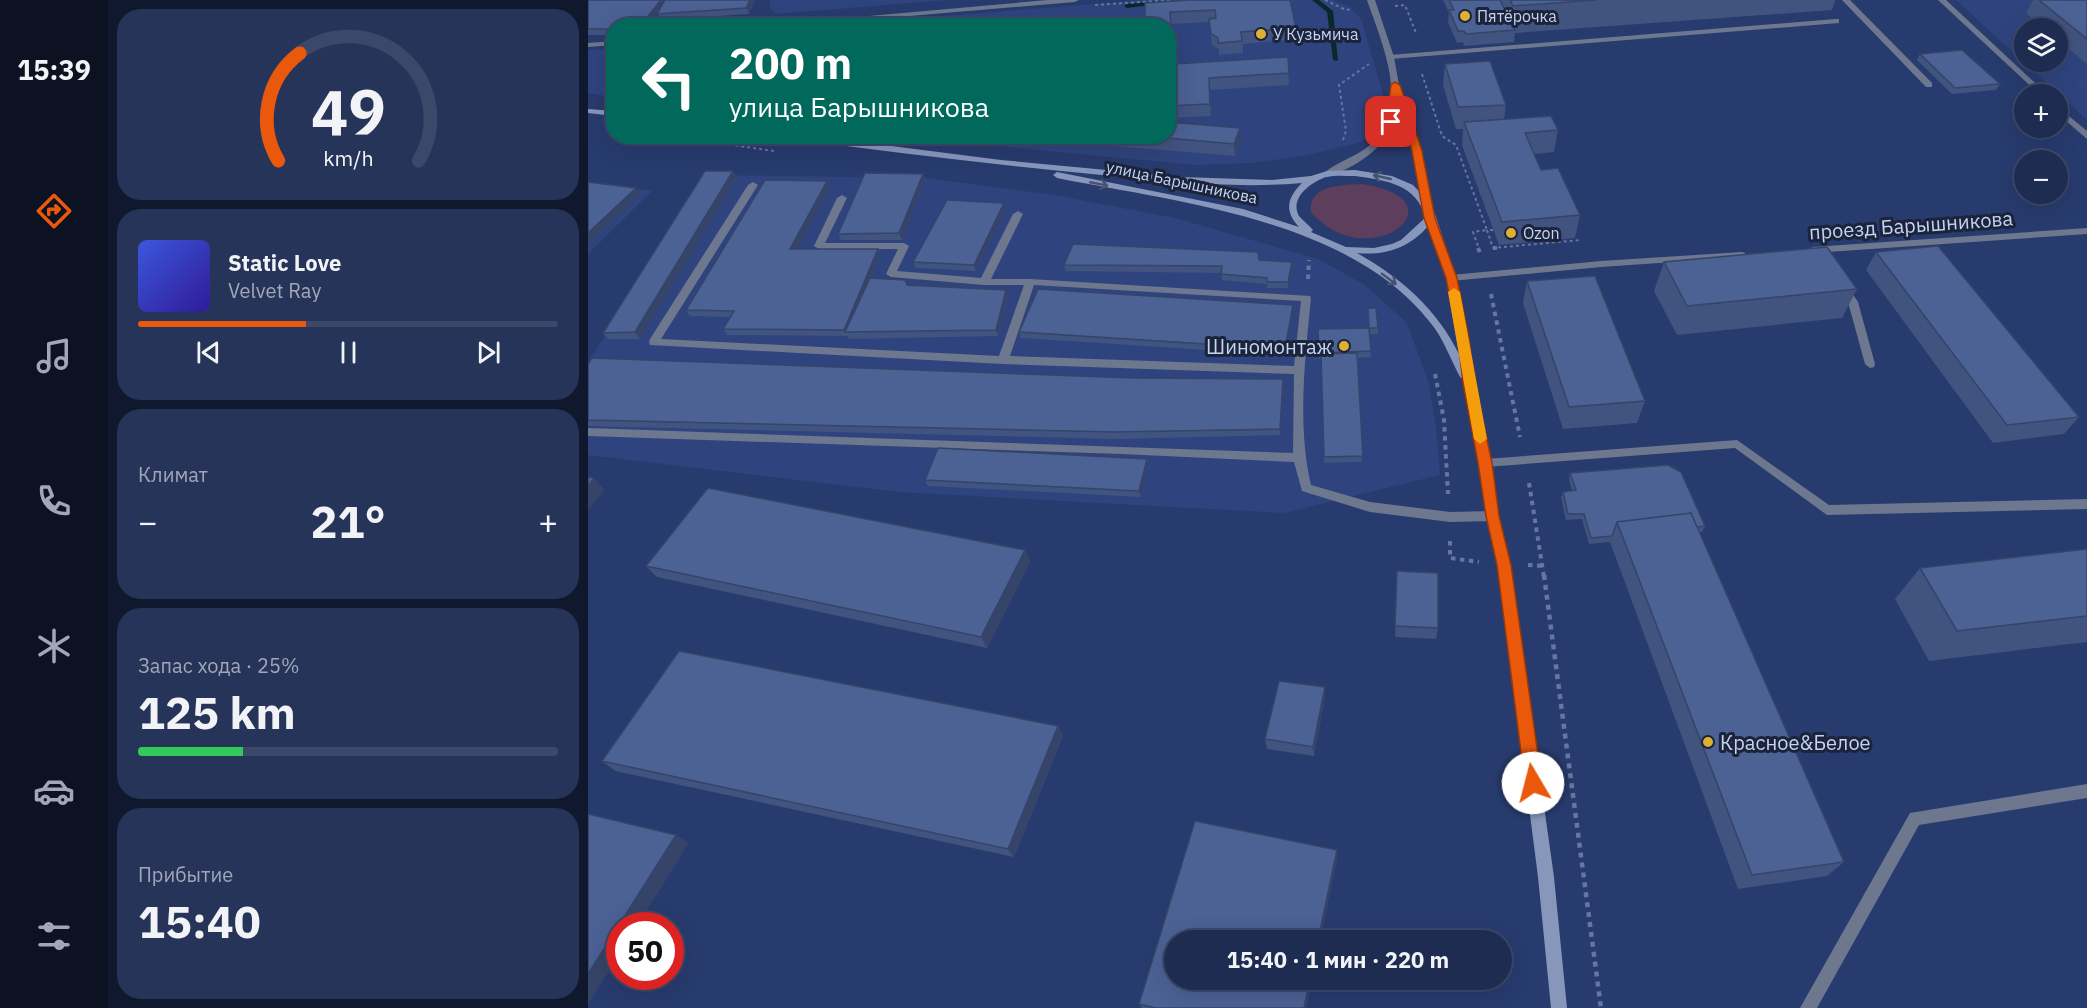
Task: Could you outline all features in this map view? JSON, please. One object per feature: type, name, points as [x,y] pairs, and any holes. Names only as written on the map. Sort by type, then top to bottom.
[{"type":"main road","points":[[588,111],[606,113]]},
{"type":"main road","name":"улица Барышникова","points":[[850,144],[1001,163],[1223,182],[1272,183],[1313,179],[1327,174],[1355,173],[1389,178],[1410,187],[1427,205],[1451,278],[1464,339],[1469,383],[1485,463],[1492,516],[1504,565],[1546,877],[1558,1008]]},
{"type":"main road","name":"улица Барышникова","points":[[1001,163],[1218,205],[1271,220],[1340,247],[1386,277],[1432,317],[1469,383]]},
{"type":"main road","points":[[1313,179],[1299,188],[1292,199],[1292,212],[1299,224],[1316,236]]},
{"type":"main road","points":[[1340,247],[1373,250],[1406,243],[1419,233],[1430,218]]},
{"type":"street","points":[[856,18],[1075,0]]},
{"type":"street","points":[[1371,0],[1390,57],[1395,85]]},
{"type":"street","points":[[1846,0],[1929,85]]},
{"type":"street","points":[[1942,0],[2032,84]]},
{"type":"street","points":[[1390,57],[1836,21]]},
{"type":"street","points":[[588,45],[606,44]]},
{"type":"street","name":"улица Барышникова","points":[[1327,174],[1354,161],[1381,137],[1391,122],[1395,85]]},
{"type":"street","name":"улица Барышникова","points":[[1395,85],[1417,151],[1427,205]]},
{"type":"street","points":[[2068,118],[2087,136]]},
{"type":"street","points":[[753,185],[654,342],[1003,360],[1299,370]]},
{"type":"street","points":[[842,198],[819,246],[904,246],[891,274],[984,282],[1030,282],[1306,297],[1299,370],[1299,458],[1306,488],[1370,507],[1450,518],[1492,516]]},
{"type":"street","points":[[984,282],[1018,214]]},
{"type":"street","name":"проезд Барышникова","points":[[1816,253],[2087,231]]},
{"type":"street","points":[[1451,278],[1601,264],[1753,255]]},
{"type":"street","points":[[1835,276],[1853,302],[1870,364]]},
{"type":"street","points":[[1003,360],[1030,282]]},
{"type":"street","points":[[588,432],[1299,458]]},
{"type":"street","points":[[1485,463],[1737,444],[1827,510],[2087,504]]},
{"type":"street","points":[[1808,1008],[1915,818],[2087,791]]},
{"type":"path","points":[[1118,4],[1172,0]]},
{"type":"path","points":[[1346,10],[1352,15]]},
{"type":"path","points":[[1340,85],[1370,64]]},
{"type":"path","points":[[1493,230],[1487,230],[1493,248],[1580,240]]},
{"type":"path","points":[[1306,297],[1310,250]]},
{"type":"path","points":[[1434,369],[1444,420],[1450,558],[1504,565],[1543,566]]},
{"type":"shaded area","points":[[770,0],[948,0],[776,14],[770,8]]},
{"type":"shaded area","points":[[1144,0],[1333,0],[1348,6],[1361,19],[1385,101],[1379,127],[1362,142],[1303,156],[1252,163],[1195,165],[985,144],[1176,144],[1176,18],[917,18]]},
{"type":"shaded area","points":[[1956,0],[2087,0],[2087,120],[2068,103],[2068,84],[2048,84],[2035,72],[2068,72],[2068,18],[2014,18],[2014,53]]},
{"type":"shaded area","points":[[606,49],[606,96],[588,93],[588,50]]},
{"type":"shaded area","points":[[707,175],[926,178],[1054,195],[1175,218],[1318,259],[1365,285],[1407,323],[1429,384],[1436,426],[1440,475],[1284,513],[899,492],[588,455],[588,362]]},
{"type":"shaded area","points":[[588,182],[652,191],[588,254]]},
{"type":"shaded area","points":[[1361,184],[1392,192],[1406,204],[1407,217],[1398,229],[1380,237],[1358,238],[1334,231],[1311,212],[1311,203],[1315,196],[1327,188]]},
{"type":"building","points":[[588,0],[661,0],[646,18],[606,18],[606,29],[588,29]]},
{"type":"building","points":[[665,0],[750,0],[746,8],[657,14]]},
{"type":"building","points":[[1190,0],[1290,0],[1296,28],[1241,32],[1242,41],[1218,43],[1218,38],[1211,34],[1209,19],[1216,18],[1215,10],[1170,12],[1170,18],[1145,18],[1145,3]]},
{"type":"building","points":[[1449,0],[1500,0],[1515,30],[1466,34],[1464,31],[1458,31],[1449,10],[1454,10]]},
{"type":"building","points":[[1510,0],[1596,0],[1513,6]]},
{"type":"building","points":[[2039,0],[2086,0],[2087,39],[2068,24],[2068,18],[2061,18]]},
{"type":"building","points":[[1962,50],[2000,84],[1955,88],[1920,54]]},
{"type":"building","points":[[1288,57],[1289,73],[1209,78],[1210,104],[1176,106],[1176,64]]},
{"type":"building","points":[[1490,61],[1506,105],[1458,107],[1445,64]]},
{"type":"building","points":[[1551,116],[1558,130],[1525,133],[1541,170],[1558,168],[1580,215],[1502,222],[1464,122]]},
{"type":"building","points":[[1176,123],[1240,128],[1234,144],[1176,139]]},
{"type":"building","points":[[705,171],[733,171],[635,332],[603,333]]},
{"type":"building","points":[[865,173],[923,174],[899,233],[838,234]]},
{"type":"building","points":[[765,180],[827,181],[790,249],[878,249],[844,330],[723,329],[734,311],[686,310]]},
{"type":"building","points":[[588,182],[636,188],[588,233]]},
{"type":"building","points":[[947,200],[1004,203],[974,265],[913,262]]},
{"type":"building","points":[[1073,244],[1258,252],[1259,260],[1292,262],[1288,282],[1267,282],[1267,278],[1221,274],[1222,266],[1064,265]]},
{"type":"building","points":[[1938,246],[2079,417],[2007,425],[1876,252]]},
{"type":"building","points":[[1827,247],[1857,289],[1687,306],[1664,262]]},
{"type":"building","points":[[1595,276],[1645,401],[1569,407],[1527,281]]},
{"type":"building","points":[[870,278],[905,280],[907,285],[1006,290],[996,330],[845,332]]},
{"type":"building","points":[[1038,289],[1293,305],[1285,349],[1019,332]]},
{"type":"building","points":[[1368,308],[1376,308],[1378,328],[1369,328]]},
{"type":"building","name":"Шиномонтаж","points":[[1369,328],[1371,351],[1319,353],[1318,329]]},
{"type":"building","points":[[1357,353],[1363,456],[1324,457],[1321,354]]},
{"type":"building","points":[[592,358],[1134,378],[1283,379],[1280,429],[1114,432],[588,420],[588,364]]},
{"type":"building","points":[[938,448],[1147,459],[1139,491],[925,480]]},
{"type":"building","points":[[1668,465],[1681,472],[1705,526],[1697,527],[1691,513],[1617,522],[1612,536],[1591,538],[1584,514],[1568,514],[1563,492],[1576,490],[1570,473]]},
{"type":"building","points":[[588,477],[594,478],[588,486]]},
{"type":"building","points":[[708,488],[1025,550],[981,637],[646,566]]},
{"type":"building","points":[[1691,513],[1844,862],[1752,875],[1617,522]]},
{"type":"building","points":[[2087,549],[2087,616],[1957,631],[1920,568]]},
{"type":"building","points":[[1397,571],[1438,573],[1438,628],[1395,626]]},
{"type":"building","points":[[679,651],[1058,726],[1008,849],[602,761]]},
{"type":"building","points":[[1279,681],[1325,687],[1313,747],[1265,739]]},
{"type":"building","points":[[588,814],[676,835],[627,912],[606,912],[606,946],[588,974]]},
{"type":"building","points":[[1195,821],[1337,850],[1320,930],[1164,930],[1164,990],[1308,990],[1304,1008],[1156,1008],[1139,1004]]},
{"type":"waterway","points":[[1315,0],[1330,11],[1336,60]]},
{"type":"waterway","points":[[1127,6],[1158,3]]},
{"type":"slow traffic","points":[[1454,292],[1480,439]]},
{"type":"place","name":"Пятёрочка","points":[[1465,16]]},
{"type":"place","name":"У Кузьмича","points":[[1261,34]]},
{"type":"place","name":"Ozon","points":[[1511,233]]},
{"type":"place","name":"Шиномонтаж","points":[[1344,346]]},
{"type":"place","name":"Красное&Белое","points":[[1708,742]]},
{"type":"route","points":[[1391,122],[1395,85],[1417,151],[1430,218],[1451,278],[1464,339],[1469,383],[1485,463],[1492,516],[1504,565],[1533,783]]}]
